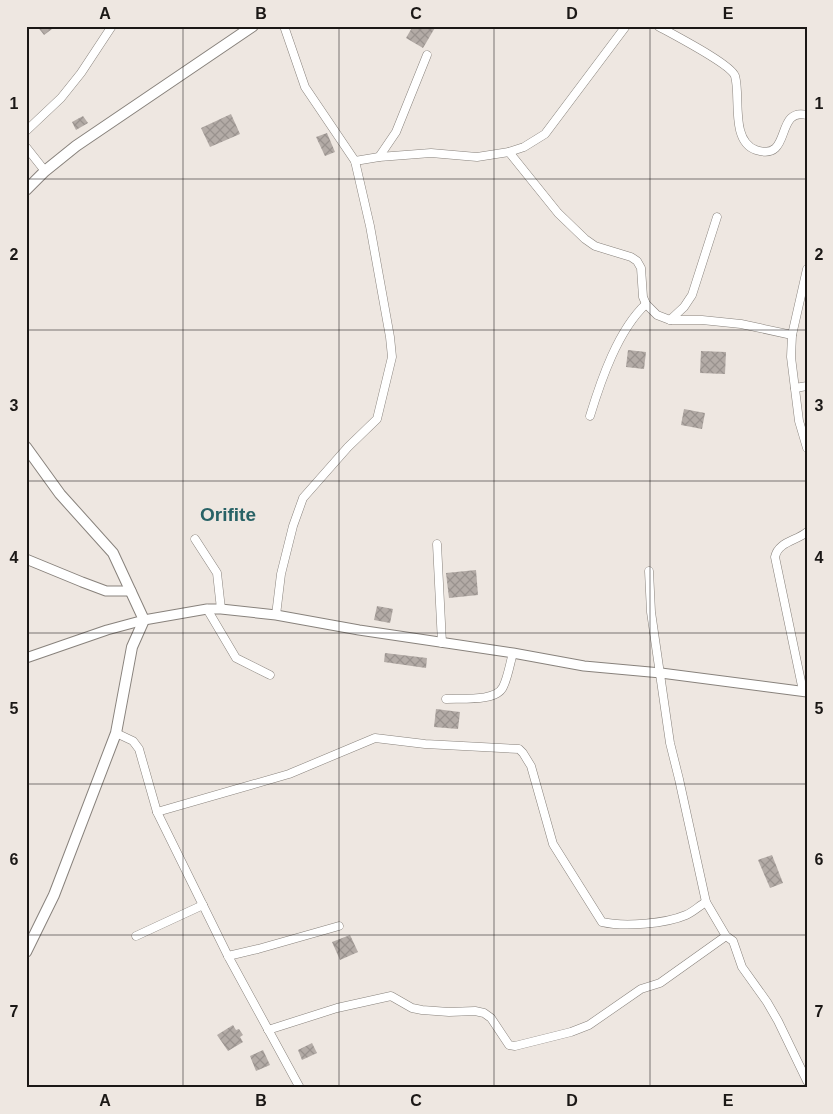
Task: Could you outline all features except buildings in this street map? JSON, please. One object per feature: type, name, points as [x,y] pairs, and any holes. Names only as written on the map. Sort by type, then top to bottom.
[{"type":"main road","points":[[26,190],[45,171],[76,146],[253,26]]},
{"type":"main road","points":[[26,447],[60,494],[113,554],[144,620],[132,647],[116,733],[54,895],[26,952]]},
{"type":"street","points":[[26,131],[61,98],[112,26]]},
{"type":"street","points":[[276,615],[282,574],[293,526],[303,498],[348,447],[376,419],[392,357],[370,226],[355,161],[305,87],[284,26]]},
{"type":"street","points":[[355,161],[432,153],[477,156],[509,152],[524,147],[545,134],[626,26]]},
{"type":"street","points":[[658,26],[729,69],[735,76],[738,118],[744,140],[748,146],[763,151],[774,149],[780,145],[784,129],[791,117],[800,113],[807,114]]},
{"type":"street","points":[[379,157],[396,132],[427,54]]},
{"type":"street","points":[[26,147],[45,171]]},
{"type":"street","points":[[509,152],[558,213],[584,239],[595,246],[631,257],[637,261],[641,268],[643,297],[646,304],[657,315],[670,320],[702,320],[742,324],[792,334]]},
{"type":"street","points":[[670,320],[692,295],[717,217]]},
{"type":"street","points":[[807,269],[792,334],[791,357],[799,421],[807,448]]},
{"type":"street","points":[[590,416],[599,388],[623,334],[636,314],[646,304]]},
{"type":"street","points":[[795,388],[807,386]]},
{"type":"street","points":[[26,658],[107,630],[144,620],[207,608],[276,615],[584,666],[661,673],[805,691],[775,557],[776,550],[780,546],[807,532]]},
{"type":"street","points":[[195,539],[217,573],[221,609]]},
{"type":"street","points":[[437,544],[442,643]]},
{"type":"street","points":[[26,559],[106,590],[131,592]]},
{"type":"street","points":[[649,571],[651,612],[670,743],[706,902],[726,936],[733,941],[742,967],[767,1002],[807,1081]]},
{"type":"street","points":[[207,608],[236,658],[270,675]]},
{"type":"street","points":[[446,699],[486,697],[497,694],[503,688],[512,653]]},
{"type":"street","points":[[116,733],[133,741],[139,749],[157,812],[228,956],[300,1088]]},
{"type":"street","points":[[157,812],[289,774],[375,738],[424,744],[519,749],[531,766],[553,844],[602,922],[615,925],[634,925],[669,920],[686,915],[706,902]]},
{"type":"street","points":[[136,936],[203,905]]},
{"type":"street","points":[[228,956],[338,926]]},
{"type":"street","points":[[268,1030],[337,1008],[391,996],[412,1008],[422,1010],[475,1011],[484,1013],[491,1018],[509,1045],[515,1046],[571,1032],[589,1025],[641,989],[660,983],[726,936]]},
{"type":"district","name":"Orifite","points":[[228,514]]}]
